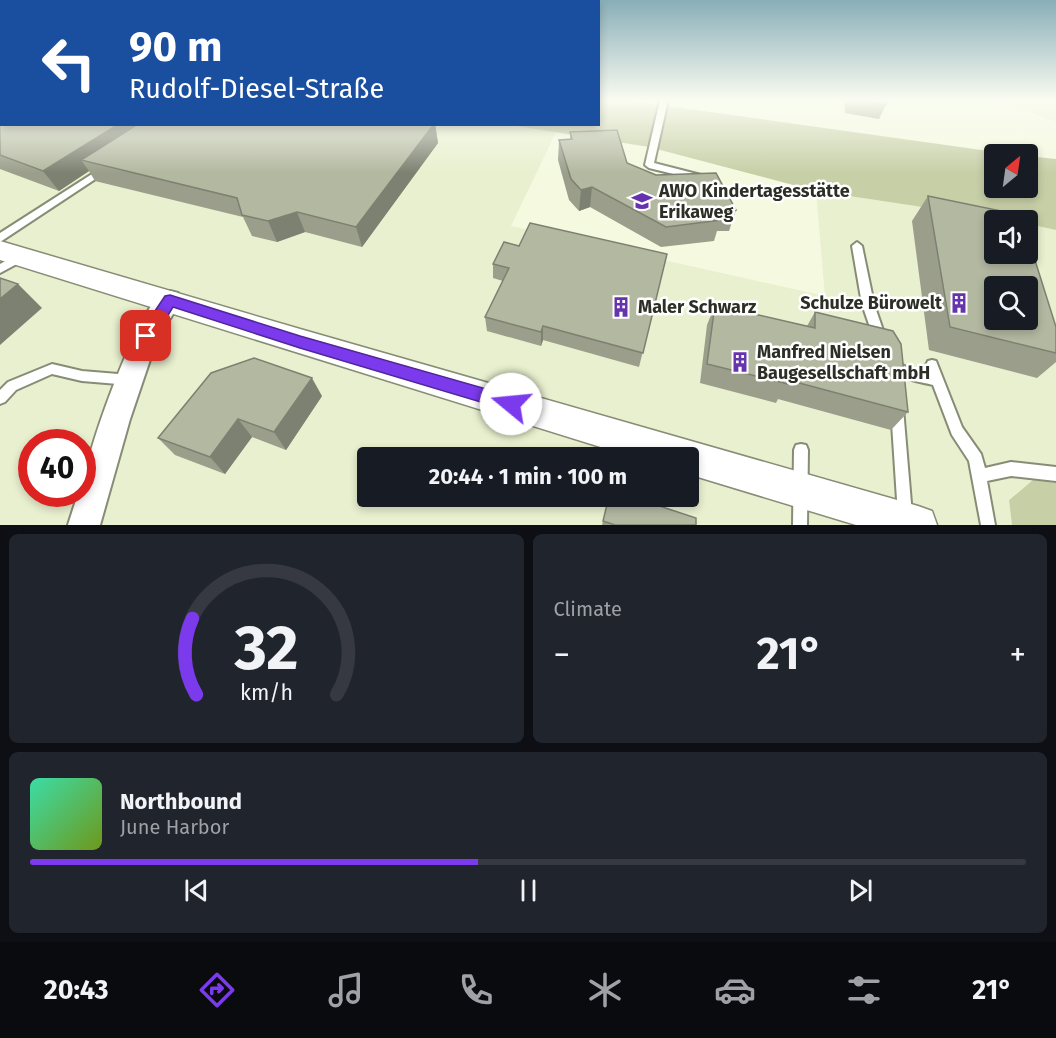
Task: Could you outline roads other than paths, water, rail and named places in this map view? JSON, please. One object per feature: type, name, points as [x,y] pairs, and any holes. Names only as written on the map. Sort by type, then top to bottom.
[{"type":"street","points":[[6,253],[170,300],[300,342],[911,523]]},
{"type":"street","points":[[84,525],[146,336],[170,300]]},
{"type":"lane","points":[[659,124],[650,165],[708,179]]},
{"type":"lane","points":[[6,253],[112,165]]},
{"type":"lane","points":[[857,246],[875,329],[895,366],[911,523]]},
{"type":"lane","points":[[932,365],[957,431],[976,459],[988,525]]},
{"type":"lane","points":[[895,366],[905,373],[937,380]]},
{"type":"lane","points":[[0,398],[12,386],[52,369],[82,376],[130,380]]},
{"type":"lane","points":[[800,525],[801,450]]},
{"type":"lane","points":[[979,476],[1011,469],[1056,474]]},
{"type":"place","name":"AWO Kindertagesstätte Erikaweg","points":[[642,201]]},
{"type":"place","name":"Schulze Bürowelt","points":[[959,303]]},
{"type":"place","name":"Maler Schwarz","points":[[621,307]]},
{"type":"place","name":"Manfred Nielsen Baugesellschaft mbH","points":[[740,362]]}]
